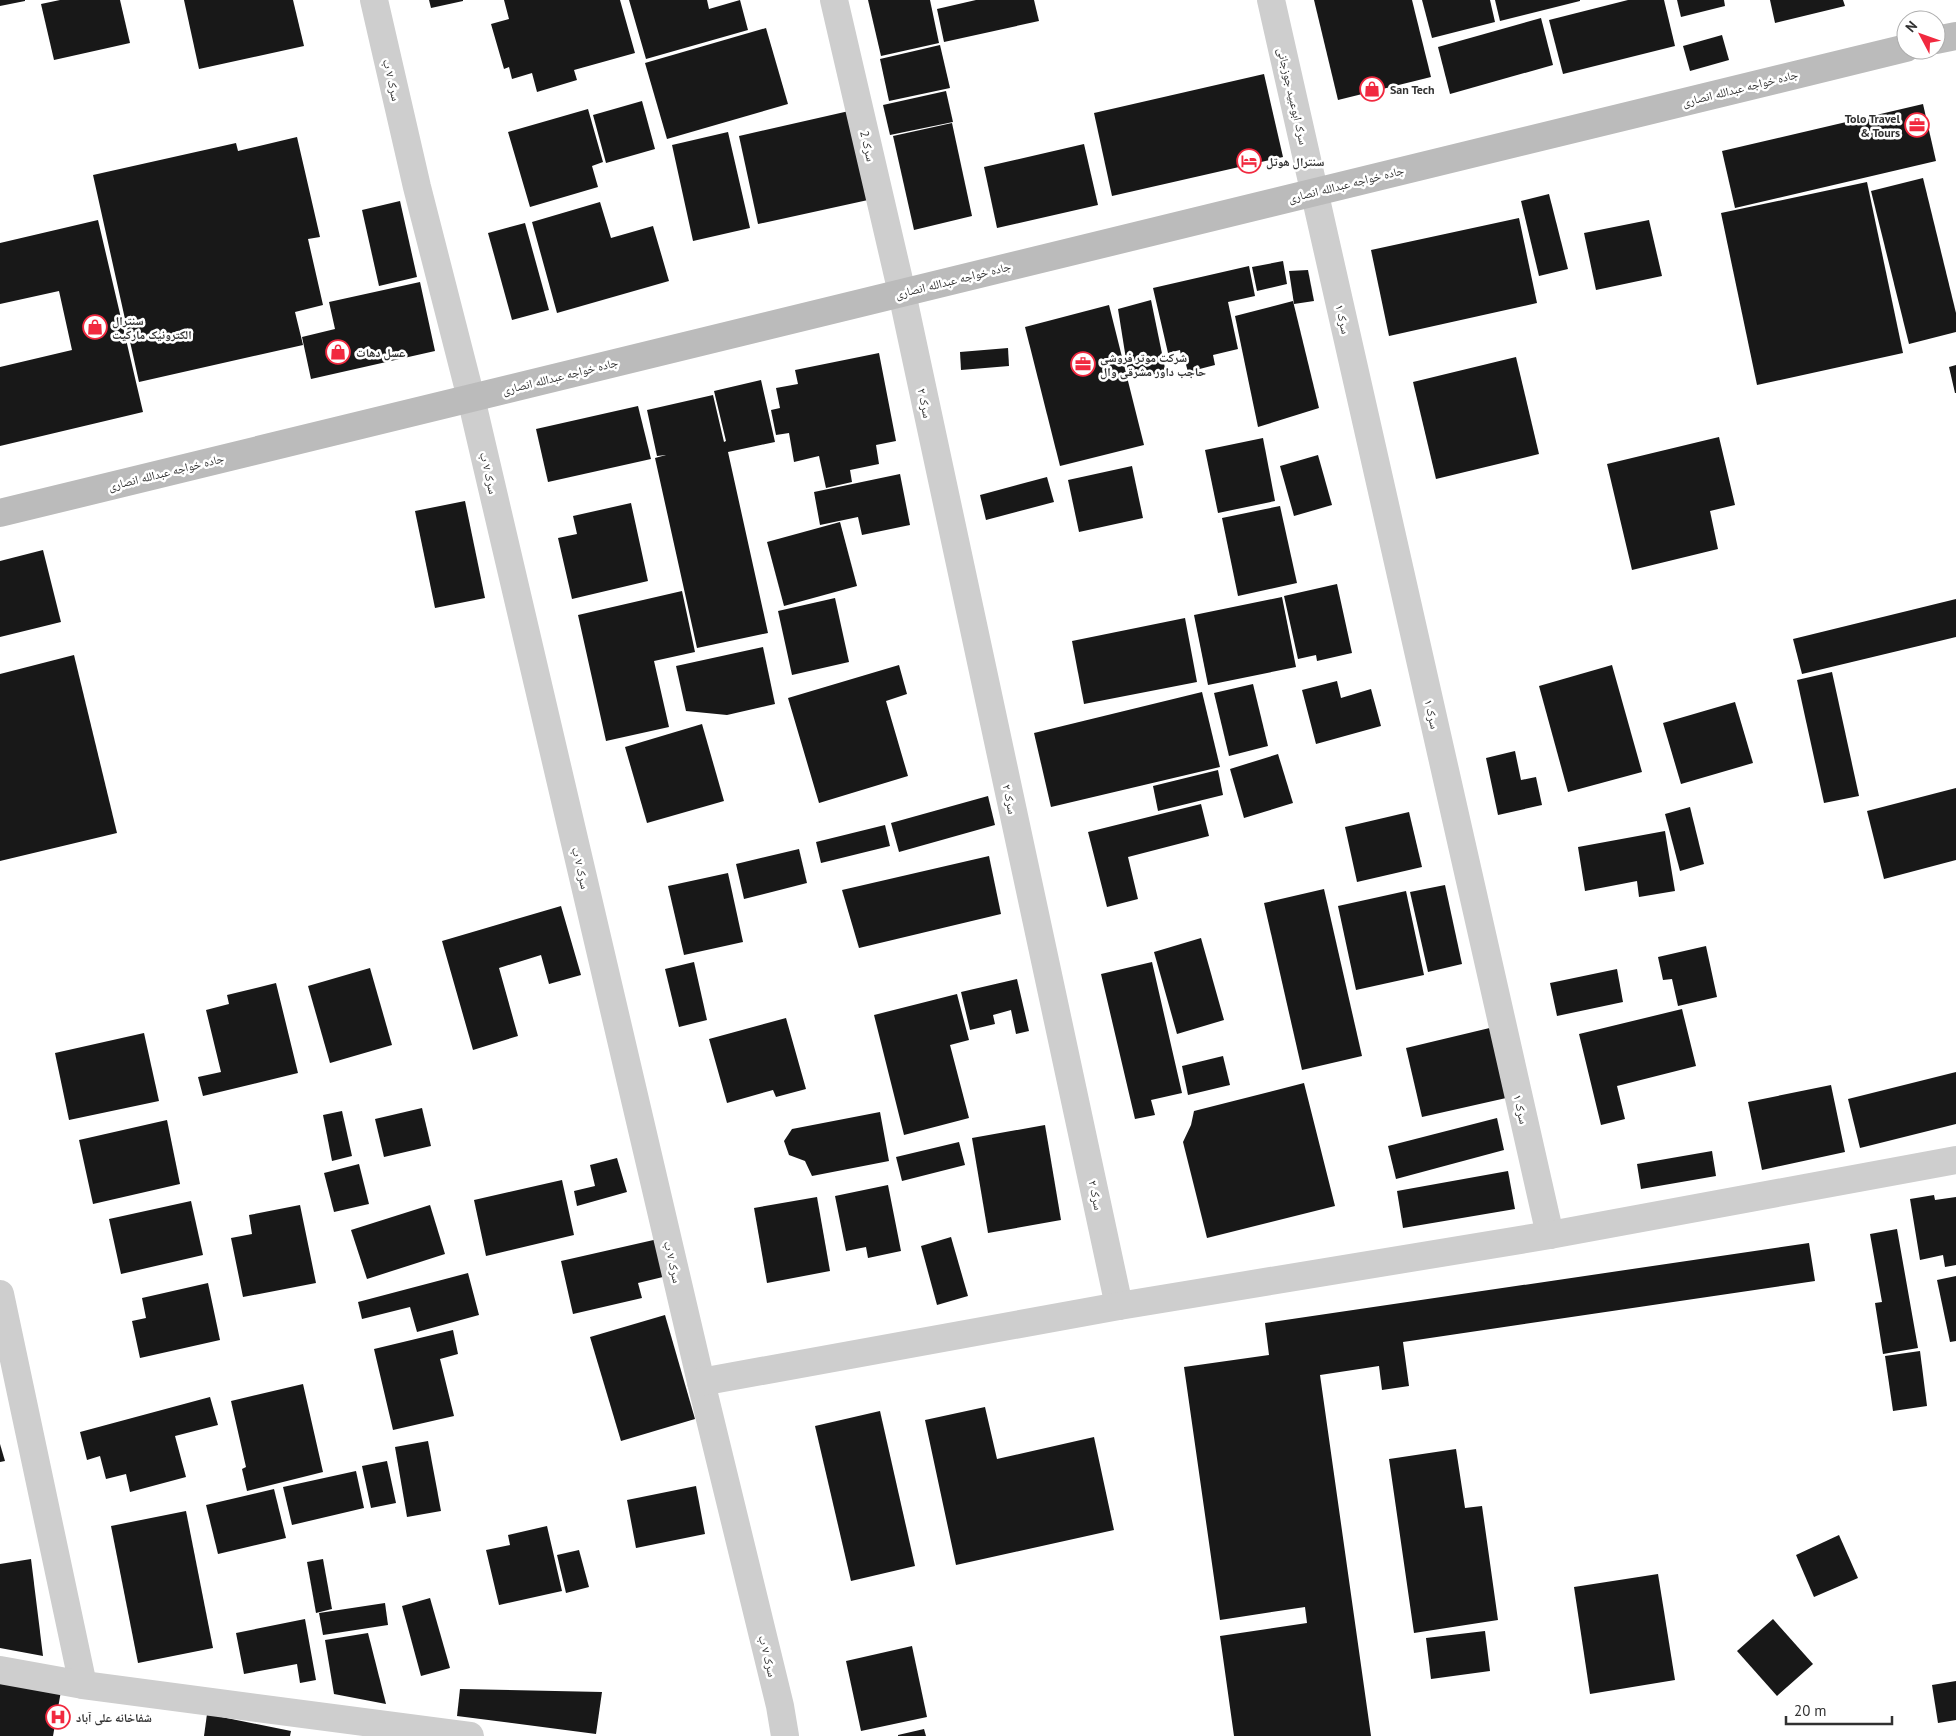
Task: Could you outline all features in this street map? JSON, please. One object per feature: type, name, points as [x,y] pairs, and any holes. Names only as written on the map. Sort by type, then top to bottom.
[{"type":"main road","points":[[1956,22],[1956,35]]},
{"type":"main road","name":"جاده خواجه عبدالله انصاری","points":[[0,513],[1896,50]]},
{"type":"street","name":"سرک ۷ ب","points":[[374,0],[417,187],[471,398],[701,1382],[780,1706],[785,1736]]},
{"type":"street","name":"سرک 2","points":[[834,0],[902,293]]},
{"type":"street","name":"سرک ابوعبید جوزجانی","points":[[1271,0],[1315,192]]},
{"type":"street","name":"سرک ۱","points":[[1315,192],[1550,1235]]},
{"type":"street","name":"سرک ۲","points":[[902,293],[1119,1306]]},
{"type":"street","points":[[701,1382],[1119,1306],[1550,1235],[1956,1160]]},
{"type":"street","points":[[0,1294],[83,1685]]},
{"type":"street","points":[[0,1670],[83,1685],[470,1736]]},
{"type":"building","points":[[0,0],[25,0],[25,1],[0,6]]},
{"type":"building","points":[[60,0],[120,0],[130,43],[54,60],[41,4]]},
{"type":"building","points":[[184,0],[293,0],[304,46],[199,69]]},
{"type":"building","points":[[429,0],[463,0],[463,1],[431,8]]},
{"type":"building","points":[[504,0],[620,0],[635,53],[574,70],[577,80],[537,92],[532,73],[512,79],[509,67],[504,69],[491,24],[509,19]]},
{"type":"building","points":[[629,0],[707,0],[709,9],[740,0],[748,30],[646,59]]},
{"type":"building","points":[[868,0],[930,0],[939,43],[881,56]]},
{"type":"building","points":[[976,0],[1034,0],[1039,21],[944,42],[937,9]]},
{"type":"building","points":[[1314,0],[1412,0],[1431,77],[1338,100]]},
{"type":"building","points":[[1422,0],[1490,0],[1495,22],[1432,38]]},
{"type":"building","points":[[1495,0],[1580,0],[1580,1],[1500,21]]},
{"type":"building","points":[[1628,0],[1664,0],[1675,46],[1563,74],[1549,20]]},
{"type":"building","points":[[1677,0],[1724,0],[1725,6],[1681,17]]},
{"type":"building","points":[[1770,0],[1843,0],[1845,6],[1775,23]]},
{"type":"building","points":[[1541,18],[1553,65],[1450,94],[1438,47]]},
{"type":"building","points":[[766,28],[788,104],[667,139],[645,63]]},
{"type":"building","points":[[1722,35],[1729,60],[1690,71],[1683,46]]},
{"type":"building","points":[[940,45],[950,88],[889,101],[880,59]]},
{"type":"building","points":[[1264,74],[1283,157],[1112,196],[1094,113]]},
{"type":"building","points":[[946,91],[953,122],[890,135],[883,105]]},
{"type":"building","points":[[642,101],[655,149],[606,163],[593,115]]},
{"type":"building","points":[[1923,104],[1936,161],[1735,208],[1722,151]]},
{"type":"building","points":[[588,109],[603,162],[592,166],[598,187],[530,207],[508,132]]},
{"type":"building","points":[[849,111],[868,200],[758,224],[739,136]]},
{"type":"building","points":[[952,123],[972,216],[914,230],[893,136]]},
{"type":"building","points":[[728,132],[750,228],[693,241],[672,145]]},
{"type":"building","points":[[297,137],[320,237],[308,239],[323,305],[295,312],[303,345],[139,382],[93,175],[236,143],[238,151]]},
{"type":"building","points":[[1084,144],[1098,205],[997,228],[984,167]]},
{"type":"building","points":[[1923,178],[1956,313],[1956,332],[1909,344],[1871,191]]},
{"type":"building","points":[[1867,182],[1903,353],[1757,385],[1721,213]]},
{"type":"building","points":[[1549,194],[1568,269],[1539,276],[1521,201]]},
{"type":"building","points":[[400,201],[417,277],[379,286],[362,210]]},
{"type":"building","points":[[600,202],[611,238],[653,226],[669,281],[557,313],[532,222]]},
{"type":"building","points":[[1519,218],[1537,303],[1389,336],[1371,250]]},
{"type":"building","name":"سنترال الکترونیک مارکیت","points":[[98,220],[143,412],[0,446],[0,367],[72,350],[59,291],[0,304],[0,243]]},
{"type":"building","points":[[1649,220],[1662,276],[1596,290],[1584,233]]},
{"type":"building","points":[[525,223],[549,310],[512,320],[488,233]]},
{"type":"building","points":[[1283,261],[1287,284],[1257,291],[1252,267]]},
{"type":"building","points":[[1249,266],[1255,296],[1228,302],[1238,349],[1213,355],[1215,365],[1188,372],[1185,361],[1182,362],[1180,350],[1168,353],[1153,288]]},
{"type":"building","points":[[1308,270],[1314,301],[1294,304],[1289,271]]},
{"type":"building","points":[[420,282],[435,351],[311,379],[302,337],[335,329],[329,302]]},
{"type":"building","points":[[1151,300],[1166,373],[1129,378],[1118,309]]},
{"type":"building","points":[[1293,301],[1319,408],[1258,427],[1235,316]]},
{"type":"building","points":[[1109,305],[1144,445],[1060,466],[1025,327]]},
{"type":"building","points":[[1008,348],[1009,366],[961,370],[960,352]]},
{"type":"building","points":[[879,353],[896,441],[876,445],[879,464],[850,470],[852,482],[826,488],[819,456],[794,462],[789,433],[776,435],[771,410],[780,408],[776,388],[798,384],[795,370]]},
{"type":"building","points":[[1516,357],[1539,454],[1436,479],[1413,382]]},
{"type":"building","points":[[1956,365],[1956,393],[1955,393],[1949,367]]},
{"type":"building","points":[[761,380],[775,442],[728,452],[768,633],[697,648],[655,458],[666,455],[657,456],[647,410],[713,395],[724,442],[726,441],[714,391]]},
{"type":"building","points":[[638,406],[651,459],[548,482],[536,429]]},
{"type":"building","points":[[1719,437],[1735,505],[1710,511],[1718,549],[1632,570],[1607,464]]},
{"type":"building","points":[[1263,438],[1275,501],[1218,513],[1205,450]]},
{"type":"building","points":[[1318,455],[1332,505],[1294,516],[1280,466]]},
{"type":"building","points":[[1132,466],[1143,518],[1079,532],[1068,480]]},
{"type":"building","points":[[900,474],[910,525],[862,535],[858,517],[820,525],[814,492]]},
{"type":"building","points":[[1047,477],[1054,502],[986,520],[980,495]]},
{"type":"building","points":[[465,501],[485,598],[435,608],[415,511]]},
{"type":"building","points":[[631,503],[648,581],[572,599],[558,538],[577,534],[573,516]]},
{"type":"building","points":[[1280,506],[1297,583],[1238,596],[1222,518]]},
{"type":"building","points":[[840,522],[857,586],[784,606],[767,542]]},
{"type":"building","points":[[43,550],[61,622],[0,637],[0,561]]},
{"type":"building","points":[[1337,584],[1352,653],[1317,661],[1316,655],[1298,659],[1284,596]]},
{"type":"building","points":[[682,591],[695,652],[654,661],[669,727],[606,741],[578,615]]},
{"type":"building","points":[[1282,597],[1296,667],[1208,685],[1194,615]]},
{"type":"building","points":[[835,598],[849,662],[792,675],[778,611]]},
{"type":"building","points":[[1956,599],[1956,637],[1802,674],[1793,639]]},
{"type":"building","points":[[1185,618],[1197,682],[1084,704],[1072,641]]},
{"type":"building","points":[[763,647],[775,704],[727,715],[686,711],[676,666]]},
{"type":"building","points":[[74,655],[117,833],[0,861],[0,674]]},
{"type":"building","points":[[899,665],[907,694],[886,701],[908,776],[819,803],[788,698]]},
{"type":"building","points":[[1612,665],[1642,772],[1568,792],[1539,686]]},
{"type":"building","points":[[1832,672],[1859,796],[1824,803],[1797,680]]},
{"type":"building","points":[[1337,681],[1341,698],[1371,689],[1381,726],[1316,744],[1302,690]]},
{"type":"building","points":[[1253,684],[1268,746],[1229,756],[1214,693]]},
{"type":"building","points":[[1202,692],[1220,767],[1051,807],[1034,733]]},
{"type":"building","points":[[1735,702],[1753,763],[1681,784],[1663,723]]},
{"type":"building","points":[[702,724],[724,801],[647,823],[625,747]]},
{"type":"building","points":[[1515,751],[1521,780],[1536,777],[1542,805],[1498,815],[1486,758]]},
{"type":"building","points":[[1278,754],[1293,803],[1244,818],[1230,769]]},
{"type":"building","points":[[1218,770],[1223,795],[1158,811],[1153,786]]},
{"type":"building","points":[[1956,788],[1956,860],[1884,879],[1867,811]]},
{"type":"building","points":[[988,796],[995,825],[899,852],[891,823]]},
{"type":"building","points":[[1201,804],[1209,836],[1128,857],[1138,899],[1107,907],[1088,832]]},
{"type":"building","points":[[1690,807],[1704,864],[1680,871],[1665,814]]},
{"type":"building","points":[[1409,812],[1422,867],[1357,882],[1345,827]]},
{"type":"building","points":[[885,825],[890,846],[821,863],[816,842]]},
{"type":"building","points":[[1665,831],[1675,891],[1639,897],[1637,881],[1585,891],[1578,847]]},
{"type":"building","points":[[799,849],[807,883],[744,899],[736,864]]},
{"type":"building","points":[[989,856],[1001,914],[859,948],[842,890]]},
{"type":"building","points":[[728,873],[743,942],[684,955],[668,886]]},
{"type":"building","points":[[1445,885],[1462,964],[1428,972],[1410,892]]},
{"type":"building","points":[[1324,889],[1362,1056],[1302,1070],[1264,903]]},
{"type":"building","points":[[1406,891],[1424,975],[1356,990],[1338,906]]},
{"type":"building","points":[[561,906],[581,975],[549,984],[541,955],[499,968],[518,1036],[473,1050],[442,941]]},
{"type":"building","points":[[1201,938],[1224,1020],[1177,1034],[1154,952]]},
{"type":"building","points":[[1706,946],[1717,997],[1678,1006],[1672,979],[1663,980],[1658,957]]},
{"type":"building","points":[[694,962],[707,1020],[679,1027],[665,969]]},
{"type":"building","points":[[1152,962],[1182,1093],[1151,1100],[1155,1115],[1135,1119],[1101,974]]},
{"type":"building","points":[[370,968],[392,1045],[330,1063],[308,986]]},
{"type":"building","points":[[1617,969],[1623,1002],[1557,1016],[1550,983]]},
{"type":"building","points":[[1017,979],[1029,1031],[1016,1034],[1011,1010],[993,1015],[995,1024],[970,1030],[961,992]]},
{"type":"building","points":[[276,983],[298,1073],[203,1096],[198,1077],[221,1072],[206,1010],[229,1004],[227,995]]},
{"type":"building","points":[[957,994],[969,1040],[950,1045],[969,1118],[904,1135],[874,1015]]},
{"type":"building","points":[[1682,1009],[1696,1066],[1617,1086],[1625,1119],[1601,1125],[1579,1034]]},
{"type":"building","points":[[786,1018],[806,1089],[776,1097],[773,1090],[727,1103],[709,1039]]},
{"type":"building","points":[[1498,1026],[1515,1096],[1422,1117],[1406,1048]]},
{"type":"building","points":[[144,1033],[159,1101],[69,1120],[55,1053]]},
{"type":"building","points":[[1223,1056],[1230,1085],[1188,1095],[1182,1066]]},
{"type":"building","points":[[1956,1072],[1956,1124],[1860,1148],[1848,1099]]},
{"type":"building","points":[[1304,1083],[1335,1206],[1207,1238],[1183,1142],[1191,1125],[1194,1111]]},
{"type":"building","points":[[1831,1085],[1845,1152],[1762,1170],[1748,1102]]},
{"type":"building","points":[[422,1108],[431,1146],[384,1157],[375,1119]]},
{"type":"building","points":[[342,1111],[352,1156],[332,1161],[323,1115]]},
{"type":"building","points":[[880,1112],[889,1161],[812,1176],[805,1161],[789,1155],[784,1141],[792,1129]]},
{"type":"building","points":[[1497,1118],[1504,1150],[1396,1179],[1388,1146]]},
{"type":"building","points":[[167,1120],[180,1184],[93,1204],[79,1140]]},
{"type":"building","points":[[1045,1125],[1061,1220],[988,1233],[972,1138]]},
{"type":"building","points":[[959,1142],[965,1165],[902,1181],[896,1157]]},
{"type":"building","points":[[1712,1151],[1716,1176],[1641,1189],[1637,1164]]},
{"type":"building","points":[[617,1158],[627,1192],[577,1206],[574,1191],[595,1186],[590,1165]]},
{"type":"building","points":[[359,1164],[369,1204],[334,1212],[324,1173]]},
{"type":"building","points":[[1508,1171],[1515,1209],[1403,1228],[1397,1191]]},
{"type":"building","points":[[562,1180],[574,1235],[486,1256],[474,1200]]},
{"type":"building","points":[[888,1185],[901,1251],[868,1258],[866,1247],[846,1251],[835,1196]]},
{"type":"building","points":[[1934,1195],[1935,1200],[1956,1197],[1956,1265],[1945,1267],[1943,1255],[1920,1260],[1910,1199]]},
{"type":"building","points":[[817,1197],[830,1271],[767,1283],[754,1208]]},
{"type":"building","points":[[191,1201],[203,1255],[121,1274],[109,1219]]},
{"type":"building","points":[[300,1205],[316,1283],[243,1297],[231,1238],[252,1234],[249,1215]]},
{"type":"building","points":[[430,1205],[445,1254],[367,1279],[351,1230]]},
{"type":"building","points":[[1897,1229],[1918,1348],[1883,1354],[1875,1303],[1882,1302],[1870,1234]]},
{"type":"building","points":[[951,1237],[968,1296],[937,1305],[921,1246]]},
{"type":"building","points":[[658,1239],[667,1276],[638,1283],[642,1298],[573,1314],[561,1261]]},
{"type":"building","points":[[1809,1243],[1815,1281],[1403,1342],[1409,1386],[1382,1390],[1379,1366],[1320,1375],[1371,1736],[1234,1736],[1220,1636],[1307,1623],[1305,1607],[1220,1620],[1184,1367],[1269,1355],[1265,1323]]},
{"type":"building","points":[[468,1273],[479,1315],[417,1332],[410,1307],[362,1319],[358,1302]]},
{"type":"building","points":[[1956,1276],[1956,1341],[1950,1342],[1937,1280]]},
{"type":"building","points":[[208,1283],[220,1340],[140,1358],[132,1321],[146,1318],[142,1298]]},
{"type":"building","points":[[665,1315],[695,1419],[621,1441],[590,1337]]},
{"type":"building","points":[[453,1330],[458,1354],[440,1359],[454,1416],[393,1430],[374,1349]]},
{"type":"building","points":[[1920,1351],[1927,1406],[1893,1411],[1885,1356]]},
{"type":"building","points":[[303,1384],[323,1472],[247,1491],[242,1469],[246,1467],[231,1401]]},
{"type":"building","points":[[210,1397],[218,1425],[175,1436],[186,1477],[130,1492],[126,1474],[106,1479],[100,1456],[87,1460],[80,1432]]},
{"type":"building","points":[[985,1407],[997,1459],[1094,1437],[1114,1530],[956,1565],[925,1420]]},
{"type":"building","points":[[880,1411],[915,1566],[851,1581],[815,1426]]},
{"type":"building","points":[[428,1441],[441,1511],[407,1517],[395,1447]]},
{"type":"building","points":[[0,1444],[5,1461],[0,1462]]},
{"type":"building","points":[[1456,1449],[1465,1508],[1482,1506],[1498,1620],[1414,1633],[1389,1459]]},
{"type":"building","points":[[387,1461],[396,1503],[371,1508],[362,1466]]},
{"type":"building","points":[[356,1471],[364,1508],[292,1525],[283,1487]]},
{"type":"building","points":[[696,1486],[705,1534],[636,1548],[627,1500]]},
{"type":"building","points":[[274,1489],[286,1538],[218,1554],[206,1505]]},
{"type":"building","points":[[186,1511],[213,1648],[138,1663],[111,1526]]},
{"type":"building","points":[[547,1526],[562,1591],[499,1605],[486,1550],[510,1545],[508,1535]]},
{"type":"building","points":[[1839,1535],[1858,1578],[1814,1597],[1796,1555]]},
{"type":"building","points":[[579,1550],[589,1587],[566,1593],[557,1555]]},
{"type":"building","points":[[31,1559],[43,1656],[0,1648],[0,1564]]},
{"type":"building","points":[[323,1559],[332,1609],[316,1613],[307,1562]]},
{"type":"building","points":[[1658,1574],[1675,1680],[1590,1694],[1574,1587]]},
{"type":"building","points":[[430,1598],[450,1668],[421,1676],[402,1606]]},
{"type":"building","points":[[385,1603],[388,1625],[323,1635],[319,1613]]},
{"type":"building","points":[[305,1619],[316,1680],[300,1683],[297,1664],[244,1674],[236,1633]]},
{"type":"building","points":[[1773,1619],[1813,1664],[1777,1696],[1737,1651]]},
{"type":"building","points":[[1485,1631],[1490,1671],[1431,1679],[1426,1638]]},
{"type":"building","points":[[368,1633],[386,1704],[334,1694],[325,1640]]},
{"type":"building","points":[[912,1646],[927,1717],[861,1731],[846,1661]]},
{"type":"building","points":[[0,1681],[61,1691],[53,1736],[0,1736]]},
{"type":"building","points":[[1956,1681],[1956,1720],[1938,1723],[1932,1685]]},
{"type":"building","points":[[460,1689],[602,1692],[596,1734],[457,1716]]},
{"type":"building","points":[[207,1714],[291,1731],[290,1736],[204,1736]]},
{"type":"building","points":[[924,1729],[926,1736],[898,1736],[898,1735]]},
{"type":"place","name":"San Tech","points":[[1372,89]]},
{"type":"place","name":"Tolo Travel & Tours","points":[[1917,125]]},
{"type":"place","name":"سنترال هوتل","points":[[1249,161]]},
{"type":"place","name":"سنترال الکترونیک مارکیت","points":[[95,327]]},
{"type":"place","name":"عسل دهات","points":[[338,352]]},
{"type":"place","name":"شرکت موتر فروشی حاجب داور مشرقی وال","points":[[1083,364]]},
{"type":"place","name":"شفاخانه علی آباد","points":[[58,1717]]}]
